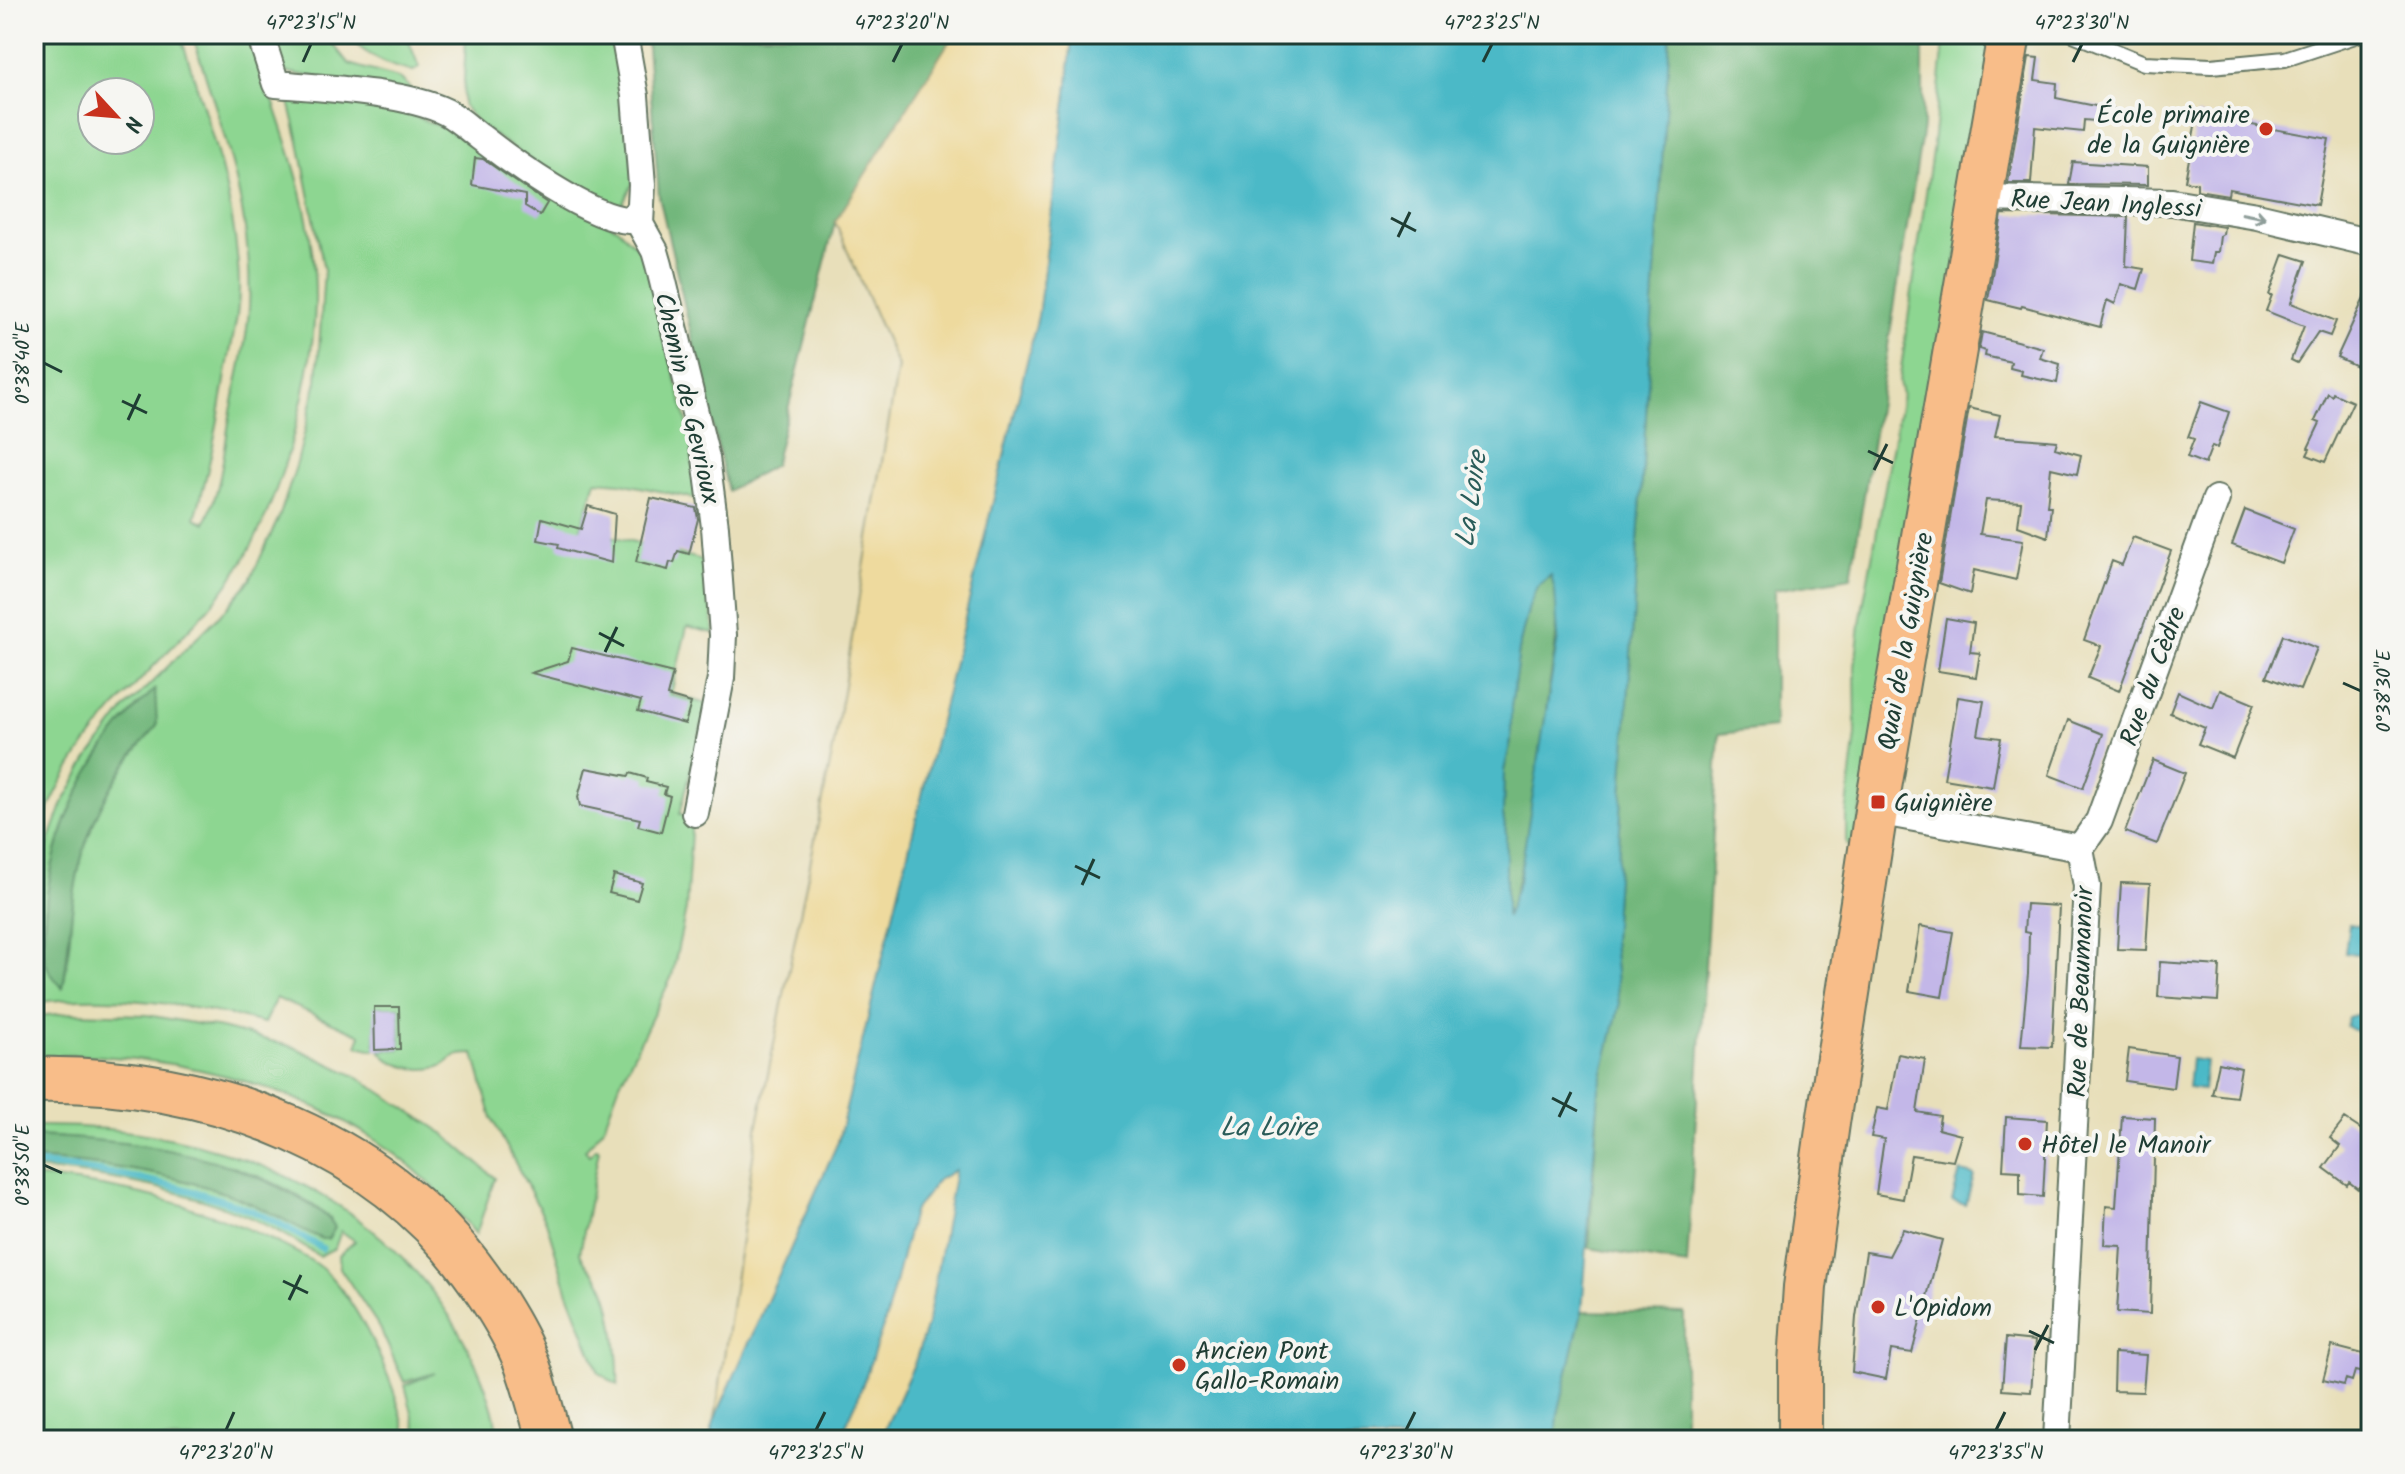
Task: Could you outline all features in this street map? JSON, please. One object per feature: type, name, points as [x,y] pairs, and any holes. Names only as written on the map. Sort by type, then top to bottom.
[{"type":"highway","points":[[34,1080],[148,1087],[234,1106],[315,1140],[390,1186],[454,1246],[504,1318],[524,1357],[549,1440]]},
{"type":"highway","points":[[34,1107],[109,1109],[196,1123],[278,1152],[317,1170],[356,1194],[422,1250],[468,1308],[506,1384],[522,1440]]},
{"type":"main road","name":"Quai de la Guignière","points":[[1800,1440],[1800,1363],[1805,1287],[1876,811],[2009,34]]},
{"type":"street","points":[[260,34],[276,84],[418,102],[441,110],[460,120],[481,138],[565,195],[617,220],[629,220],[640,211]]},
{"type":"street","name":"Chemin de Gevrioux","points":[[624,34],[635,96],[642,231],[655,251],[659,265],[712,493],[724,652],[695,813]]},
{"type":"street","name":"Rue Jean Inglessi","points":[[1981,198],[2172,202],[2257,216],[2371,243]]},
{"type":"street","name":"Rue du Cèdre","points":[[2080,848],[2099,821],[2216,499]]},
{"type":"street","name":"Rue de Beaumanoir","points":[[1876,811],[2080,848],[2087,886],[2057,1440]]},
{"type":"lane","points":[[2073,34],[2144,63],[2211,66],[2285,59],[2361,34]]},
{"type":"green space","points":[[34,34],[180,34],[226,188],[239,283],[237,315],[217,425],[195,518],[205,523],[218,484],[244,348],[249,272],[241,203],[233,169],[192,34],[250,34],[284,132],[310,234],[314,268],[314,323],[310,362],[298,419],[273,499],[245,558],[221,594],[128,693],[81,751],[45,817],[34,854]]},
{"type":"green space","points":[[270,34],[325,34],[349,64],[401,79],[410,88],[407,94],[282,71]]},
{"type":"green space","points":[[345,34],[406,34],[419,67],[414,71],[385,63]]},
{"type":"green space","points":[[466,34],[619,34],[634,181],[620,208],[584,197],[479,125],[463,105]]},
{"type":"green space","points":[[646,34],[954,34],[835,222],[774,465],[728,491],[659,196]]},
{"type":"green space","points":[[1670,34],[1923,34],[1923,127],[1851,577],[1774,590],[1774,728],[1719,734],[1687,1265],[1589,1248],[1599,1089],[1619,1006],[1613,940]]},
{"type":"green space","points":[[1945,34],[1996,34],[1855,844],[1846,844],[1846,816],[1856,735],[1855,666],[1861,617],[1902,395],[1899,382],[1933,144]]},
{"type":"green space","points":[[310,92],[404,112],[444,128],[617,228],[644,254],[692,442],[692,461],[702,500],[621,483],[596,481],[581,528],[707,561],[714,633],[687,627],[671,694],[707,704],[680,814],[692,817],[686,909],[672,976],[620,1083],[603,1129],[585,1150],[589,1155],[596,1148],[599,1149],[580,1253],[603,1285],[608,1299],[615,1337],[618,1385],[599,1373],[567,1290],[546,1221],[492,1119],[474,1054],[459,1055],[431,1068],[406,1067],[391,1061],[380,1050],[400,1049],[399,1007],[375,1007],[375,1050],[357,1046],[361,1035],[276,998],[264,1023],[178,1005],[121,999],[34,1003],[34,898],[42,860],[63,803],[87,760],[125,709],[228,607],[250,580],[280,515],[297,463],[317,381],[324,270],[288,97]],"holes":[[[139,704],[157,725],[113,783],[84,848],[72,907],[62,988],[43,955],[41,941],[49,883],[64,827],[87,775]]]},
{"type":"green space","points":[[1552,575],[1557,609],[1554,654],[1532,813],[1506,921],[1504,771],[1511,741],[1511,707],[1529,606],[1537,586]]},
{"type":"green space","points":[[155,689],[157,726],[113,784],[84,848],[74,896],[63,988],[49,971],[43,946],[49,882],[56,851],[66,821],[94,764],[132,712]]},
{"type":"green space","points":[[73,1013],[147,1015],[221,1028],[294,1047],[358,1077],[443,1133],[495,1178],[476,1234],[437,1191],[394,1153],[357,1128],[315,1107],[270,1089],[174,1065],[79,1055],[34,1057],[34,1016]]},
{"type":"green space","points":[[34,1126],[103,1128],[171,1138],[237,1156],[298,1182],[355,1217],[405,1261],[448,1313],[481,1376],[501,1440],[419,1440],[405,1385],[435,1373],[404,1382],[380,1328],[340,1268],[339,1255],[355,1241],[341,1231],[335,1248],[319,1256],[272,1228],[216,1204],[125,1181],[34,1169],[34,1159],[117,1167],[199,1185],[250,1203],[322,1239],[328,1239],[331,1219],[300,1197],[266,1179],[229,1165],[150,1147],[34,1136]]},
{"type":"green space","points":[[34,1136],[136,1145],[203,1158],[235,1168],[297,1197],[327,1217],[335,1227],[328,1239],[322,1239],[250,1203],[199,1185],[117,1167],[34,1159]]},
{"type":"green space","points":[[34,1177],[98,1185],[186,1206],[244,1227],[318,1265],[343,1292],[367,1331],[388,1376],[407,1440],[34,1440]]},
{"type":"green space","points":[[1582,1311],[1684,1313],[1684,1440],[1556,1440],[1558,1414]]},
{"type":"sand","points":[[954,34],[1072,34],[1038,316],[838,1142],[715,1419],[757,1129],[834,744],[898,367],[835,222]]},
{"type":"sand","points":[[956,1170],[928,1321],[915,1362],[880,1440],[839,1440],[856,1403],[886,1318],[913,1212],[938,1179]]},
{"type":"water","name":"La Loire","points":[[1072,34],[1670,34],[1613,940],[1619,1006],[1599,1089],[1582,1311],[1558,1414],[1556,1440],[880,1440],[915,1362],[928,1321],[955,1170],[938,1180],[913,1212],[886,1318],[856,1403],[839,1440],[709,1440],[715,1419],[838,1142],[1038,316]],"holes":[[[1551,575],[1558,637],[1519,881],[1506,918],[1504,771],[1511,741],[1511,707],[1520,643],[1537,586]]]},
{"type":"water","points":[[2349,924],[2363,926],[2360,954],[2345,953]]},
{"type":"water","points":[[2371,1014],[2371,1037],[2346,1026],[2348,1017]]},
{"type":"water","points":[[2191,1059],[2206,1061],[2203,1090],[2188,1088]]},
{"type":"water","points":[[1960,1172],[1974,1175],[1966,1205],[1952,1201]]},
{"type":"building","points":[[2029,57],[2038,58],[2035,80],[2057,83],[2056,98],[2120,111],[2118,123],[2084,120],[2083,132],[2035,127],[2031,183],[2008,183]]},
{"type":"building","points":[[2197,115],[2329,139],[2317,205],[2229,189],[2228,195],[2197,190],[2197,183],[2185,181]]},
{"type":"building","points":[[475,158],[483,159],[547,203],[540,215],[525,206],[525,195],[472,185]]},
{"type":"building","points":[[2073,162],[2148,167],[2148,185],[2069,184]]},
{"type":"building","points":[[2002,214],[2128,217],[2126,266],[2144,269],[2138,289],[2121,284],[2115,304],[2107,300],[2100,327],[1988,300]]},
{"type":"building","points":[[2193,222],[2224,227],[2212,264],[2189,261]]},
{"type":"building","points":[[2284,254],[2306,261],[2291,303],[2336,321],[2330,336],[2318,332],[2297,363],[2291,360],[2304,326],[2266,311]]},
{"type":"building","points":[[2371,283],[2371,373],[2337,357]]},
{"type":"building","points":[[1982,332],[2043,348],[2040,358],[2060,364],[2057,383],[2021,375],[2022,371],[2010,368],[2011,362],[1985,356],[1986,351],[1979,349]]},
{"type":"building","points":[[2328,393],[2353,402],[2325,462],[2307,455],[2320,423],[2315,421]]},
{"type":"building","points":[[2201,402],[2229,412],[2217,448],[2212,446],[2205,464],[2187,457],[2194,439],[2188,437]]},
{"type":"building","points":[[1969,408],[2000,415],[1995,436],[2057,441],[2055,448],[2081,455],[2077,474],[2051,468],[2048,537],[2018,526],[2021,502],[1986,500],[1980,534],[2023,540],[2016,580],[1974,570],[1970,594],[1939,583]]},
{"type":"building","points":[[651,498],[696,508],[698,519],[689,554],[678,551],[668,570],[636,562]]},
{"type":"building","points":[[588,506],[615,514],[612,563],[558,548],[559,544],[538,540],[542,518],[581,529]]},
{"type":"building","points":[[2245,510],[2294,529],[2281,563],[2232,545]]},
{"type":"building","points":[[2133,537],[2171,551],[2119,691],[2088,678],[2101,646],[2084,640],[2112,561],[2122,565]]},
{"type":"building","points":[[1946,618],[1974,623],[1970,652],[1980,653],[1976,677],[1938,671]]},
{"type":"building","points":[[2283,635],[2317,648],[2300,690],[2266,677]]},
{"type":"building","points":[[572,648],[673,673],[667,696],[691,703],[685,724],[638,711],[641,701],[531,673],[568,661]]},
{"type":"building","points":[[2220,690],[2254,704],[2233,758],[2198,744],[2205,728],[2170,713],[2178,692],[2213,708]]},
{"type":"building","points":[[1958,697],[1984,701],[1978,735],[2001,738],[1993,787],[1944,779]]},
{"type":"building","points":[[2068,720],[2103,734],[2083,788],[2049,775]]},
{"type":"building","points":[[2153,760],[2185,773],[2157,844],[2125,832]]},
{"type":"building","points":[[586,768],[629,776],[630,773],[647,778],[646,782],[666,787],[664,794],[670,796],[661,832],[638,826],[640,819],[580,806],[578,797]]},
{"type":"building","points":[[614,875],[642,883],[637,900],[609,893]]},
{"type":"building","points":[[2121,883],[2150,884],[2146,950],[2117,949]]},
{"type":"building","points":[[2026,904],[2059,906],[2052,1047],[2021,1046],[2028,974],[2029,933],[2024,932]]},
{"type":"building","points":[[1920,926],[1953,932],[1942,997],[1909,991]]},
{"type":"building","points":[[2160,962],[2220,966],[2218,1001],[2158,997]]},
{"type":"building","points":[[374,1007],[399,1007],[400,1049],[375,1050]]},
{"type":"building","points":[[2129,1049],[2177,1056],[2173,1088],[2125,1081]]},
{"type":"building","points":[[1898,1054],[1925,1059],[1917,1112],[1940,1116],[1938,1129],[1961,1135],[1953,1161],[1911,1155],[1903,1199],[1876,1194],[1884,1139],[1871,1137],[1877,1108],[1888,1110]]},
{"type":"building","points":[[2219,1063],[2241,1068],[2236,1097],[2212,1094]]},
{"type":"building","points":[[2122,1116],[2155,1118],[2150,1314],[2117,1312],[2121,1246],[2104,1245],[2106,1206],[2116,1207]]},
{"type":"building","name":"Hôtel le Manoir","points":[[2006,1117],[2047,1120],[2043,1197],[2020,1195],[2020,1171],[2003,1170]]},
{"type":"building","points":[[2345,1119],[2371,1136],[2371,1173],[2358,1189],[2324,1168],[2340,1146],[2330,1138]]},
{"type":"building","name":"L'Opidom","points":[[1903,1229],[1942,1240],[1912,1353],[1891,1350],[1886,1379],[1852,1372],[1856,1317],[1866,1252],[1889,1256]]},
{"type":"building","points":[[2006,1338],[2035,1341],[2031,1392],[2002,1390]]},
{"type":"building","points":[[2332,1346],[2371,1356],[2371,1375],[2355,1371],[2352,1381],[2346,1379],[2344,1385],[2323,1380]]},
{"type":"building","points":[[2114,1353],[2146,1355],[2143,1392],[2113,1391]]},
{"type":"waterway","points":[[34,1164],[112,1174],[189,1190],[260,1215],[322,1248]]},
{"type":"place","name":"École primaire de la Guignière","points":[[2266,129]]},
{"type":"place","name":"Guignière","points":[[1878,802]]},
{"type":"place","name":"Hôtel le Manoir","points":[[2025,1144]]},
{"type":"place","name":"L'Opidom","points":[[1878,1307]]},
{"type":"place","name":"Ancien Pont Gallo-Romain","points":[[1179,1365]]}]
